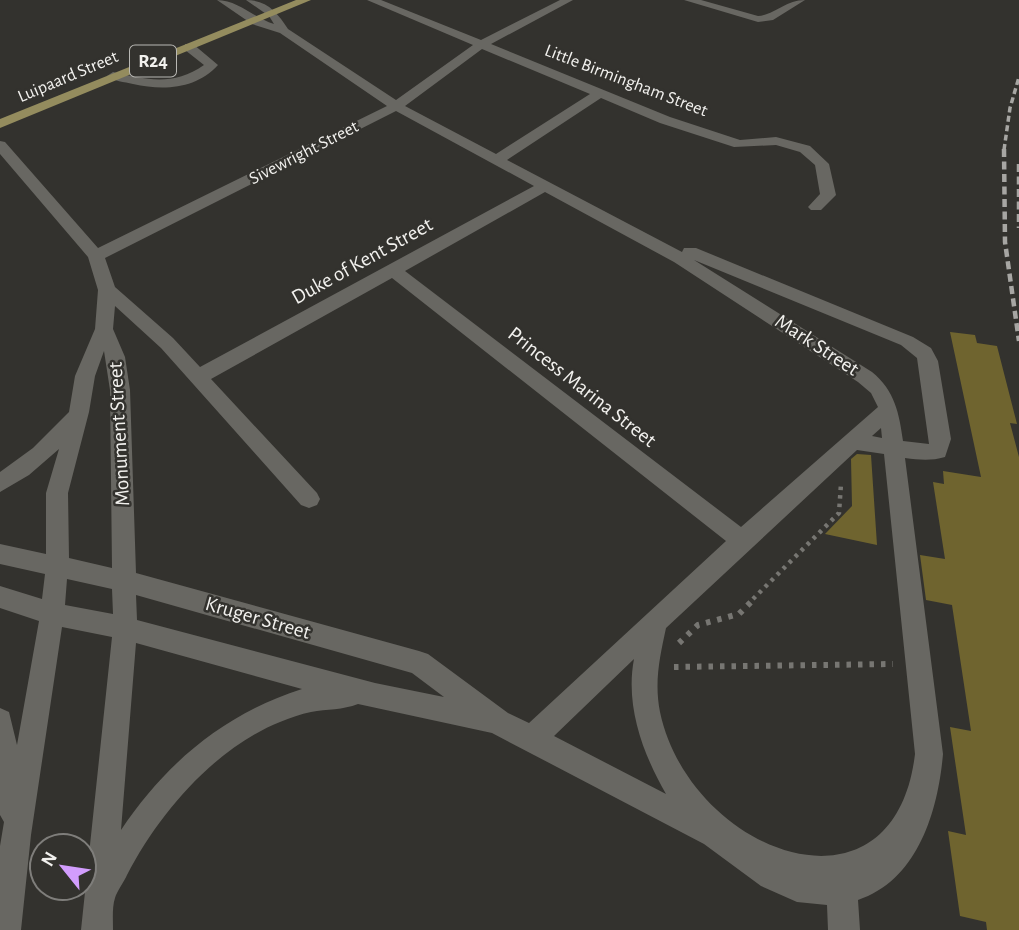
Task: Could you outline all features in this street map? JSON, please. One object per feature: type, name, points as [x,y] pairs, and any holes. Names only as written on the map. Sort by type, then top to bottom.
[{"type":"main road","name":"Luipaard Street","points":[[0,124],[306,0]]},
{"type":"street","name":"Mark Street","points":[[222,0],[256,22],[284,31],[396,106],[629,228],[839,358],[878,388],[889,409],[929,754],[929,781],[922,808],[910,835],[893,859],[867,881],[842,891]]},
{"type":"street","points":[[251,0],[273,14]]},
{"type":"street","name":"Little Birmingham Street","points":[[372,0],[665,120],[739,144],[776,141],[805,149],[822,164],[828,195],[816,207]]},
{"type":"street","name":"Sivewright Street","points":[[96,256],[396,106],[481,44],[568,0]]},
{"type":"street","points":[[690,0],[758,19],[769,18],[800,0]]},
{"type":"street","name":"Mark Street","points":[[273,14],[284,31]]},
{"type":"street","points":[[113,76],[164,87],[182,83],[199,76],[212,65],[189,47]]},
{"type":"street","points":[[498,159],[600,93]]},
{"type":"street","points":[[0,145],[96,256],[107,290],[104,329]]},
{"type":"street","name":"Duke of Kent Street","points":[[198,377],[547,185]]},
{"type":"street","points":[[629,228],[917,346],[929,361],[941,447],[938,452],[932,454],[852,441]]},
{"type":"street","name":"Princess Marina Street","points":[[393,270],[742,540]]},
{"type":"street","points":[[107,290],[144,322],[198,377],[309,499]]},
{"type":"street","name":"Monument Street","points":[[5,930],[16,835],[52,614],[57,566],[58,493],[79,412],[85,376],[104,329]]},
{"type":"street","name":"Monument Street","points":[[97,930],[125,628],[120,390],[116,357],[104,329]]},
{"type":"street","points":[[533,738],[742,540],[889,409]]},
{"type":"street","points":[[0,483],[26,469],[47,450],[79,412]]},
{"type":"street","name":"Kruger Street","points":[[0,554],[125,581],[419,663],[499,722],[714,834],[744,860],[781,881],[812,890],[842,891]]},
{"type":"street","name":"Kruger Street","points":[[0,597],[52,614],[125,628],[375,696],[499,722]]},
{"type":"street","points":[[655,624],[645,668],[646,700],[653,734],[669,773],[691,808],[714,834]]},
{"type":"street","name":"Kruger Street","points":[[99,901],[115,865],[141,824],[201,756],[259,718],[293,704],[323,694],[375,696]]},
{"type":"street","name":"Monument Street","points":[[0,722],[16,835]]},
{"type":"street","points":[[842,891],[844,930]]},
{"type":"path","points":[[671,679],[677,645],[686,634],[698,625],[740,614],[839,513],[841,483],[849,477]]},
{"type":"path","points":[[892,651],[895,678]]},
{"type":"path","points":[[663,668],[893,664]]},
{"type":"building","points":[[950,332],[975,335],[977,343],[997,346],[1017,424],[1010,423],[1019,457],[1019,930],[987,930],[986,922],[960,916],[948,831],[966,835],[950,727],[971,731],[952,605],[926,600],[920,555],[945,559],[933,482],[944,484],[943,471],[981,477]]},
{"type":"building","points":[[857,454],[871,455],[877,545],[825,534],[852,506],[851,459]]},
{"type":"railway","points":[[1004,150],[1010,108],[1019,77]]},
{"type":"railway","points":[[1004,150],[1005,242],[1019,341]]},
{"type":"railway","points":[[1019,164],[1019,228]]}]
